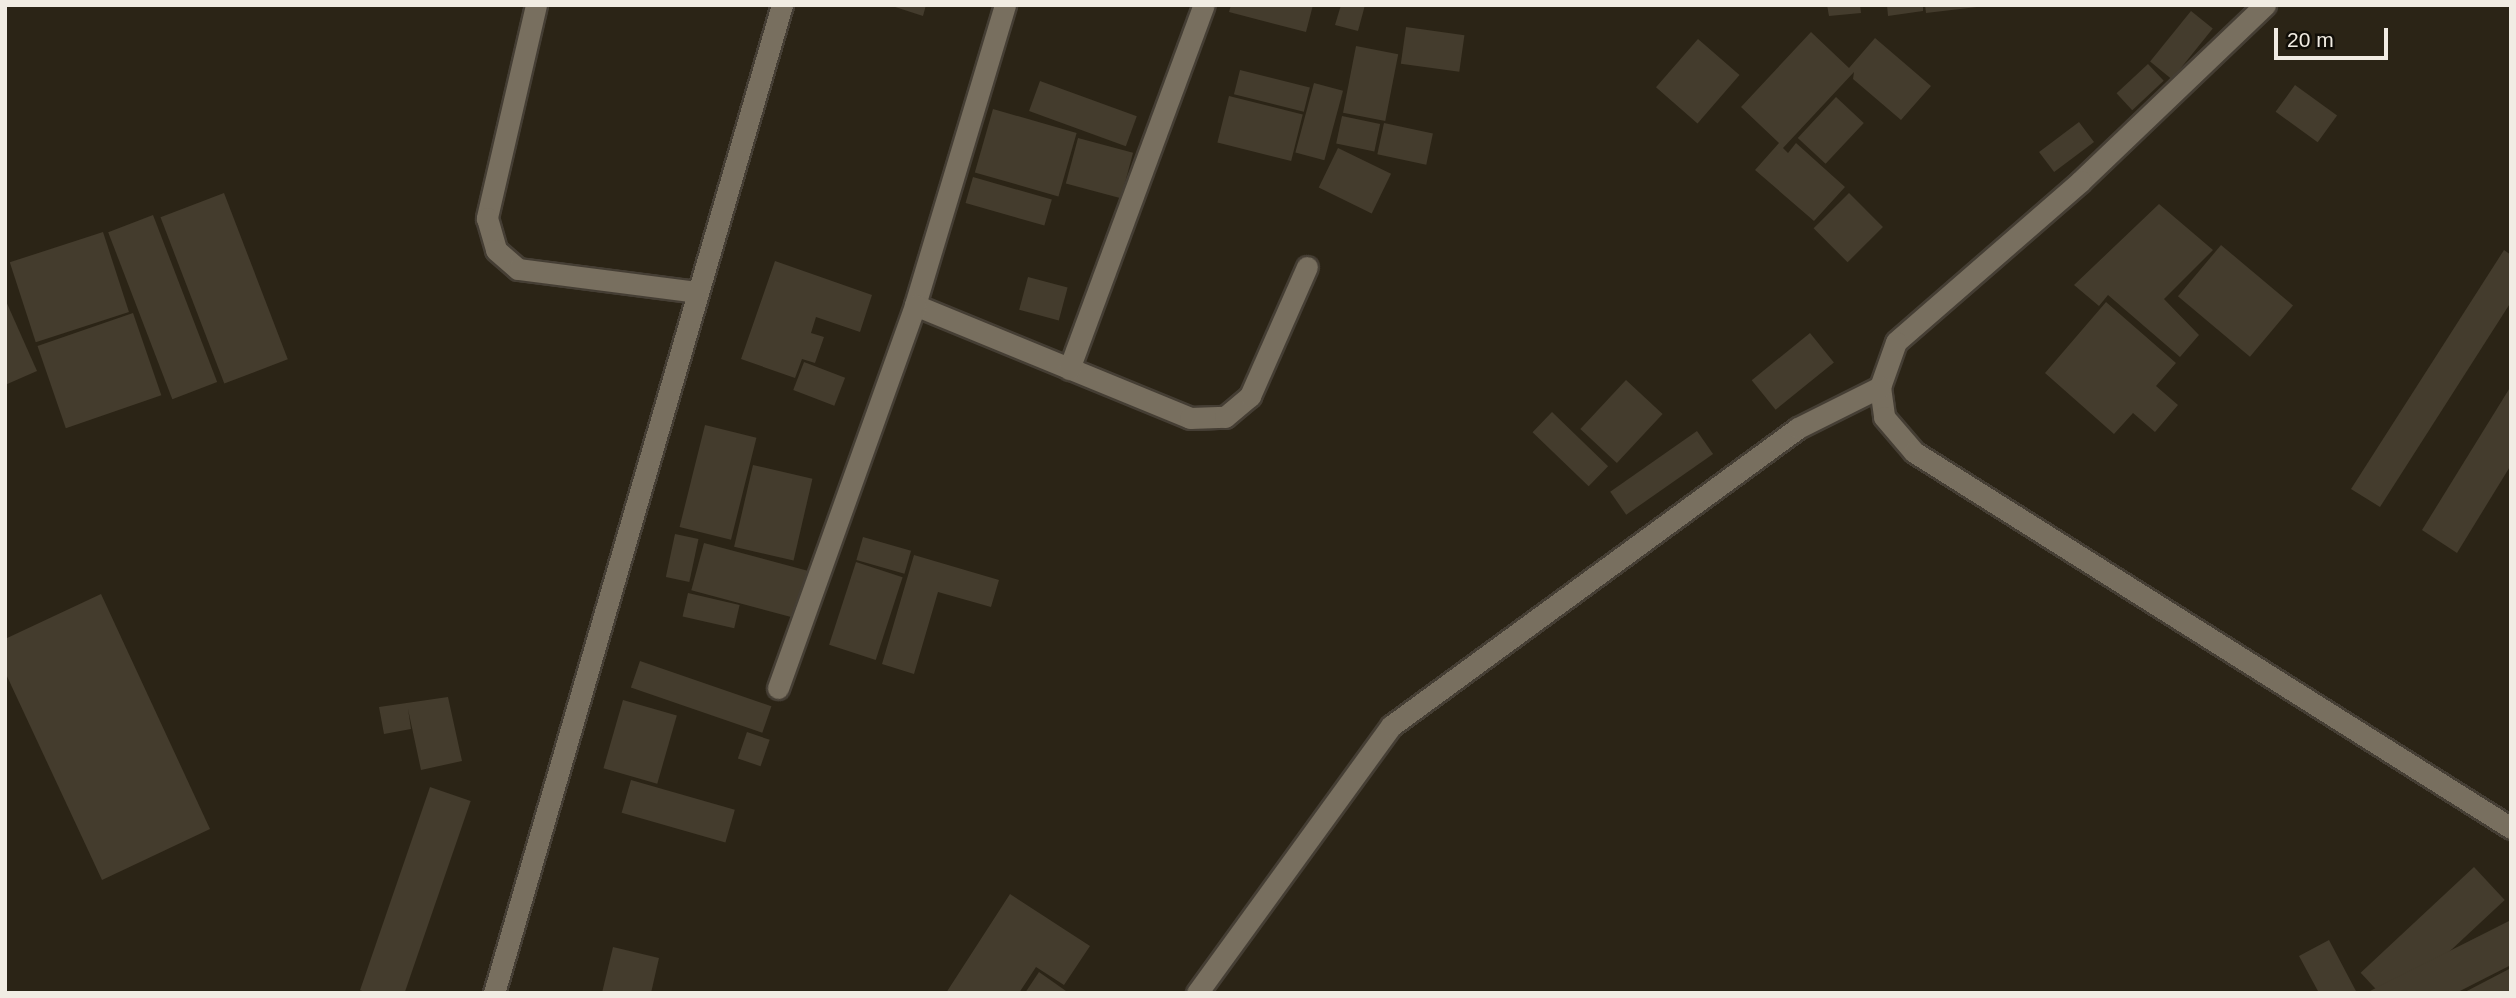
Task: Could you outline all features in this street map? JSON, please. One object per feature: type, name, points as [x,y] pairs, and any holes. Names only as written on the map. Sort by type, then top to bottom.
[{"type":"street","points":[[536,5],[487,218],[496,250],[518,269],[698,292]]},
{"type":"street","points":[[494,993],[782,5]]},
{"type":"street","points":[[778,688],[915,305],[1005,5]]},
{"type":"street","points":[[1069,369],[1204,5]]},
{"type":"street","points":[[2265,5],[2081,181],[1896,342],[1880,387],[1884,418],[1914,452],[2511,828]]},
{"type":"street","points":[[915,305],[1190,418],[1224,417],[1250,396],[1307,268]]},
{"type":"street","points":[[1197,993],[1391,726],[1798,428],[1880,387]]},
{"type":"building","points":[[889,5],[926,5],[923,16]]},
{"type":"building","points":[[1231,5],[1313,5],[1306,32],[1229,12]]},
{"type":"building","points":[[1341,5],[1365,5],[1358,31],[1335,25]]},
{"type":"building","points":[[1827,5],[1860,5],[1861,13],[1829,16]]},
{"type":"building","points":[[1887,5],[1923,5],[1923,11],[1888,16]]},
{"type":"building","points":[[1925,5],[1977,5],[1977,7],[1926,13]]},
{"type":"building","points":[[2191,11],[2213,29],[2172,79],[2150,62]]},
{"type":"building","points":[[1406,27],[1464,35],[1459,72],[1401,64]]},
{"type":"building","points":[[1811,32],[1849,68],[1875,38],[1931,86],[1901,120],[1853,79],[1854,72],[1783,148],[1788,153],[1796,143],[1845,187],[1814,221],[1755,170],[1779,143],[1741,107]]},
{"type":"building","points":[[1698,39],[1740,75],[1698,123],[1656,87]]},
{"type":"building","points":[[1356,46],[1398,54],[1385,121],[1343,113]]},
{"type":"building","points":[[2148,64],[2164,81],[2132,110],[2117,93]]},
{"type":"building","points":[[1240,70],[1310,87],[1304,112],[1234,94]]},
{"type":"building","points":[[1040,81],[1137,116],[1126,146],[1029,111]]},
{"type":"building","points":[[1314,83],[1343,91],[1324,160],[1295,153]]},
{"type":"building","points":[[2295,85],[2337,116],[2318,142],[2276,112]]},
{"type":"building","points":[[1229,96],[1303,114],[1291,161],[1217,143]]},
{"type":"building","points":[[1836,97],[1864,123],[1826,164],[1798,138]]},
{"type":"building","points":[[993,109],[1077,133],[1058,196],[975,172]]},
{"type":"building","points":[[1342,116],[1380,124],[1374,151],[1336,143]]},
{"type":"building","points":[[2079,122],[2094,142],[2054,172],[2039,152]]},
{"type":"building","points":[[1384,123],[1433,133],[1426,165],[1377,154]]},
{"type":"building","points":[[1078,138],[1133,153],[1121,198],[1066,183]]},
{"type":"building","points":[[1338,148],[1391,174],[1372,213],[1319,188]]},
{"type":"building","points":[[973,177],[1052,200],[1044,226],[966,203]]},
{"type":"building","points":[[224,193],[288,359],[224,384],[161,217]]},
{"type":"building","points":[[1849,193],[1883,227],[1848,262],[1814,228]]},
{"type":"building","points":[[2159,204],[2213,250],[2164,299],[2199,335],[2180,357],[2108,295],[2099,306],[2074,285]]},
{"type":"building","points":[[153,215],[217,382],[172,399],[108,232]]},
{"type":"building","points":[[103,232],[129,312],[36,342],[10,262]]},
{"type":"building","points":[[2221,245],[2293,305],[2250,357],[2178,296]]},
{"type":"building","points":[[2504,250],[2511,255],[2511,302],[2380,507],[2351,489]]},
{"type":"building","points":[[775,261],[872,295],[860,332],[816,317],[811,333],[824,337],[815,363],[802,359],[795,378],[741,359]]},
{"type":"building","points":[[1028,277],[1068,288],[1059,320],[1019,310]]},
{"type":"building","points":[[5,299],[37,371],[5,385]]},
{"type":"building","points":[[2106,302],[2176,363],[2156,386],[2178,405],[2155,432],[2133,413],[2114,434],[2045,373]]},
{"type":"building","points":[[133,313],[161,395],[66,428],[38,346]]},
{"type":"building","points":[[1810,333],[1834,363],[1776,410],[1752,380]]},
{"type":"building","points":[[804,362],[845,378],[834,406],[793,390]]},
{"type":"building","points":[[1626,380],[1663,414],[1617,463],[1580,429]]},
{"type":"building","points":[[2511,386],[2511,465],[2457,553],[2422,530]]},
{"type":"building","points":[[1552,412],[1608,466],[1589,486],[1533,432]]},
{"type":"building","points":[[705,425],[756,438],[731,540],[680,527]]},
{"type":"building","points":[[1697,431],[1713,454],[1626,515],[1610,492]]},
{"type":"building","points":[[753,465],[812,479],[794,561],[734,547]]},
{"type":"building","points":[[675,534],[698,539],[689,582],[666,577]]},
{"type":"building","points":[[863,537],[911,551],[904,574],[856,560]]},
{"type":"building","points":[[704,543],[812,572],[800,619],[691,590]]},
{"type":"building","points":[[914,555],[999,580],[991,607],[938,592],[914,674],[882,664]]},
{"type":"building","points":[[856,562],[903,577],[876,660],[829,645]]},
{"type":"building","points":[[688,593],[740,605],[734,628],[683,616]]},
{"type":"building","points":[[101,594],[210,829],[102,880],[5,672],[5,639]]},
{"type":"building","points":[[640,661],[771,706],[762,733],[631,687]]},
{"type":"building","points":[[448,697],[462,761],[421,770],[408,709],[411,729],[384,734],[379,707]]},
{"type":"building","points":[[623,700],[677,715],[657,784],[603,768]]},
{"type":"building","points":[[747,732],[770,740],[761,766],[738,758]]},
{"type":"building","points":[[631,780],[735,810],[725,842],[622,813]]},
{"type":"building","points":[[430,787],[471,801],[405,993],[368,993],[360,990]]},
{"type":"building","points":[[2474,867],[2505,900],[2405,993],[2380,993],[2361,973]]},
{"type":"building","points":[[1010,894],[1090,946],[1064,985],[1036,967],[1019,993],[946,993]]},
{"type":"building","points":[[2511,920],[2511,965],[2456,993],[2366,993]]},
{"type":"building","points":[[2329,940],[2357,993],[2319,993],[2299,956]]},
{"type":"building","points":[[613,947],[659,958],[651,993],[602,993]]},
{"type":"building","points":[[2511,968],[2511,993],[2463,993]]},
{"type":"building","points":[[1039,972],[1066,991],[1065,993],[1025,993]]}]
